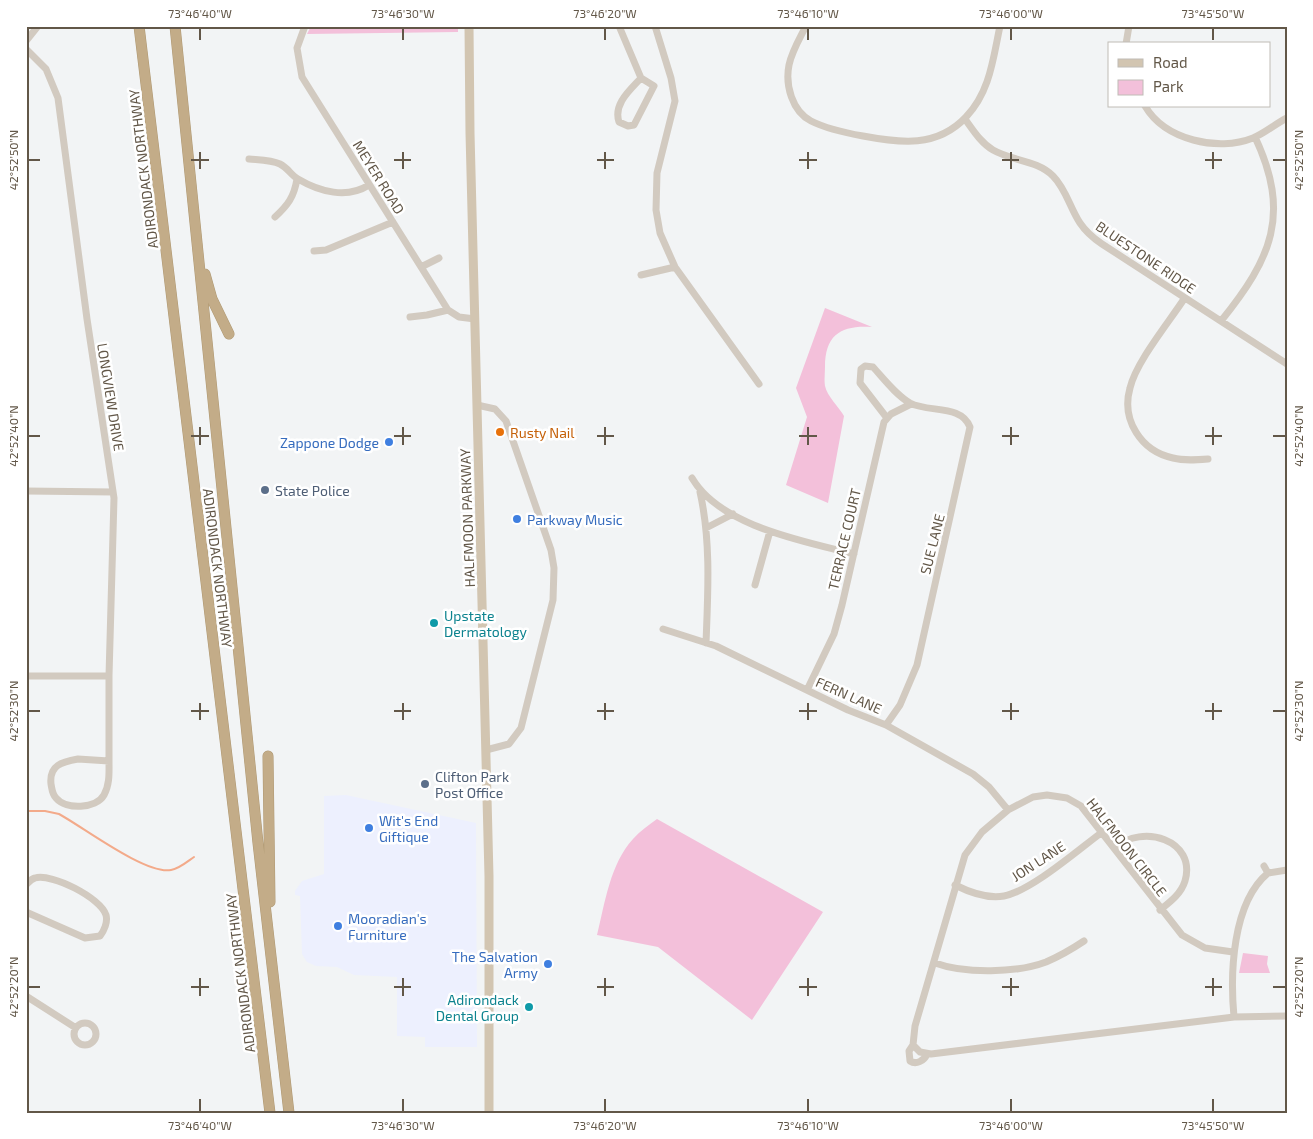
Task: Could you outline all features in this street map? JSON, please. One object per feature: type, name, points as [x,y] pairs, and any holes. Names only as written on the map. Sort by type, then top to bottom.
[{"type":"highway","name":"ADIRONDACK NORTHWAY","points":[[139,26],[270,1113]]},
{"type":"highway","name":"ADIRONDACK NORTHWAY","points":[[174,26],[289,1113]]},
{"type":"highway","points":[[194,208],[208,286],[229,334]]},
{"type":"highway","points":[[268,756],[272,966]]},
{"type":"main road","name":"HALFMOON PARKWAY","points":[[469,26],[470,132],[491,954],[490,1113]]},
{"type":"street","points":[[26,41],[38,26]]},
{"type":"street","name":"MEYER ROAD","points":[[305,26],[297,48],[299,69],[302,77],[448,310]]},
{"type":"street","points":[[620,26],[641,78],[654,86],[634,124],[623,124],[619,122],[617,115],[619,107],[641,78]]},
{"type":"street","points":[[655,26],[671,78],[675,101],[657,173],[656,192],[660,233],[674,267],[759,384]]},
{"type":"street","points":[[806,26],[789,64],[789,85],[794,104],[802,115],[810,121],[849,133],[896,142],[936,139],[965,119],[983,95],[1000,26]]},
{"type":"street","points":[[1126,42],[1129,26]]},
{"type":"street","name":"LONGVIEW DRIVE","points":[[26,49],[46,69],[58,98],[87,319],[113,492],[109,761],[107,786],[100,800],[92,804],[74,806],[61,803],[56,798],[51,782],[52,772],[57,765],[78,759],[109,761]]},
{"type":"street","points":[[1147,108],[1158,121],[1177,134],[1195,141],[1228,144],[1255,137],[1287,118]]},
{"type":"street","name":"BLUESTONE RIDGE","points":[[965,119],[980,139],[993,150],[1027,161],[1052,175],[1088,234],[1184,299],[1221,320],[1287,364]]},
{"type":"street","points":[[1221,320],[1240,297],[1260,264],[1266,252],[1274,223],[1273,185],[1255,137]]},
{"type":"street","points":[[249,159],[278,163],[297,179],[318,188],[340,193],[361,190],[369,185]]},
{"type":"street","points":[[275,217],[290,203],[295,194],[297,179]]},
{"type":"street","points":[[314,251],[326,250],[393,222]]},
{"type":"street","points":[[421,267],[438,258]]},
{"type":"street","points":[[641,275],[674,267]]},
{"type":"street","points":[[1184,299],[1150,351],[1130,387],[1128,400],[1130,420],[1134,431],[1142,442],[1158,452],[1172,458],[1208,459]]},
{"type":"street","points":[[410,316],[427,316],[448,310],[459,317],[475,319]]},
{"type":"street","points":[[865,366],[873,367],[911,404],[887,418],[860,383],[861,369],[865,366]]},
{"type":"street","name":"SUE LANE","points":[[886,725],[900,705],[917,665],[970,432],[968,422],[958,414],[911,404]]},
{"type":"street","points":[[477,405],[495,409],[506,421],[551,550],[554,568],[552,603],[520,728],[509,744],[486,750]]},
{"type":"street","name":"TERRACE COURT","points":[[807,690],[834,634],[882,431],[887,418]]},
{"type":"street","points":[[692,478],[700,492],[706,528],[708,573],[706,643]]},
{"type":"street","points":[[26,491],[113,492]]},
{"type":"street","points":[[700,492],[733,514],[770,531],[854,554]]},
{"type":"street","points":[[706,528],[733,514]]},
{"type":"street","points":[[755,586],[770,531]]},
{"type":"street","name":"FERN LANE","points":[[663,630],[706,643],[848,710],[886,725],[973,774],[989,787],[1008,810]]},
{"type":"street","points":[[26,676],[109,676]]},
{"type":"street","name":"HALFMOON CIRCLE","points":[[1233,952],[1196,945],[1182,935],[1160,910],[1115,848],[1081,806],[1066,798],[1048,795],[1033,797],[1008,810],[982,832],[969,848],[959,870],[935,963],[915,1026],[913,1045],[909,1051],[910,1061],[914,1063],[921,1061],[927,1054],[1234,1017],[1287,1016]]},
{"type":"street","name":"JON LANE","points":[[955,886],[972,892],[1004,896],[1018,891],[1051,870],[1101,833]]},
{"type":"street","points":[[1115,848],[1132,837],[1150,836],[1162,838],[1183,854],[1186,863],[1185,881],[1178,894],[1160,910]]},
{"type":"street","points":[[1264,866],[1268,873]]},
{"type":"street","points":[[1234,1017],[1231,982],[1233,952],[1251,894],[1268,873],[1287,870]]},
{"type":"street","points":[[26,885],[35,878],[41,877],[50,878],[74,887],[102,909],[106,914],[106,924],[100,936],[85,938],[26,912]]},
{"type":"street","points":[[935,963],[956,968],[981,970],[1037,964],[1064,954],[1084,941]]},
{"type":"street","points":[[26,996],[76,1028]]},
{"type":"street","points":[[913,1045],[918,1050],[927,1054]]},
{"type":"shaded area","points":[[346,795],[476,823],[477,1047],[425,1047],[425,1037],[397,1036],[397,977],[354,975],[337,967],[316,966],[307,962],[302,954],[300,896],[295,895],[295,891],[302,881],[324,874],[324,796]]},
{"type":"green space","points":[[311,26],[458,26],[458,32],[307,34]]},
{"type":"green space","points":[[825,308],[872,327],[844,330],[832,339],[828,347],[825,386],[828,394],[844,416],[828,503],[786,485],[807,417],[796,388]]},
{"type":"green space","points":[[657,819],[823,912],[752,1020],[658,947],[597,935],[609,884],[619,860],[633,839]]},
{"type":"green space","points":[[1243,953],[1268,956],[1267,964],[1270,973],[1239,973]]},
{"type":"waterway","points":[[26,811],[45,811],[59,814],[131,858],[160,870],[171,870],[180,867],[194,857]]},
{"type":"place","name":"Rusty Nail","points":[[500,432]]},
{"type":"place","name":"Zappone Dodge","points":[[389,442]]},
{"type":"place","name":"State Police","points":[[265,490]]},
{"type":"place","name":"Parkway Music","points":[[517,519]]},
{"type":"place","name":"Upstate Dermatology","points":[[434,623]]},
{"type":"place","name":"Clifton Park Post Office","points":[[425,784]]},
{"type":"place","name":"Wit's End Giftique","points":[[369,828]]},
{"type":"place","name":"Mooradian's Furniture","points":[[338,926]]},
{"type":"place","name":"The Salvation Army","points":[[548,964]]},
{"type":"place","name":"Adirondack Dental Group","points":[[529,1007]]}]
